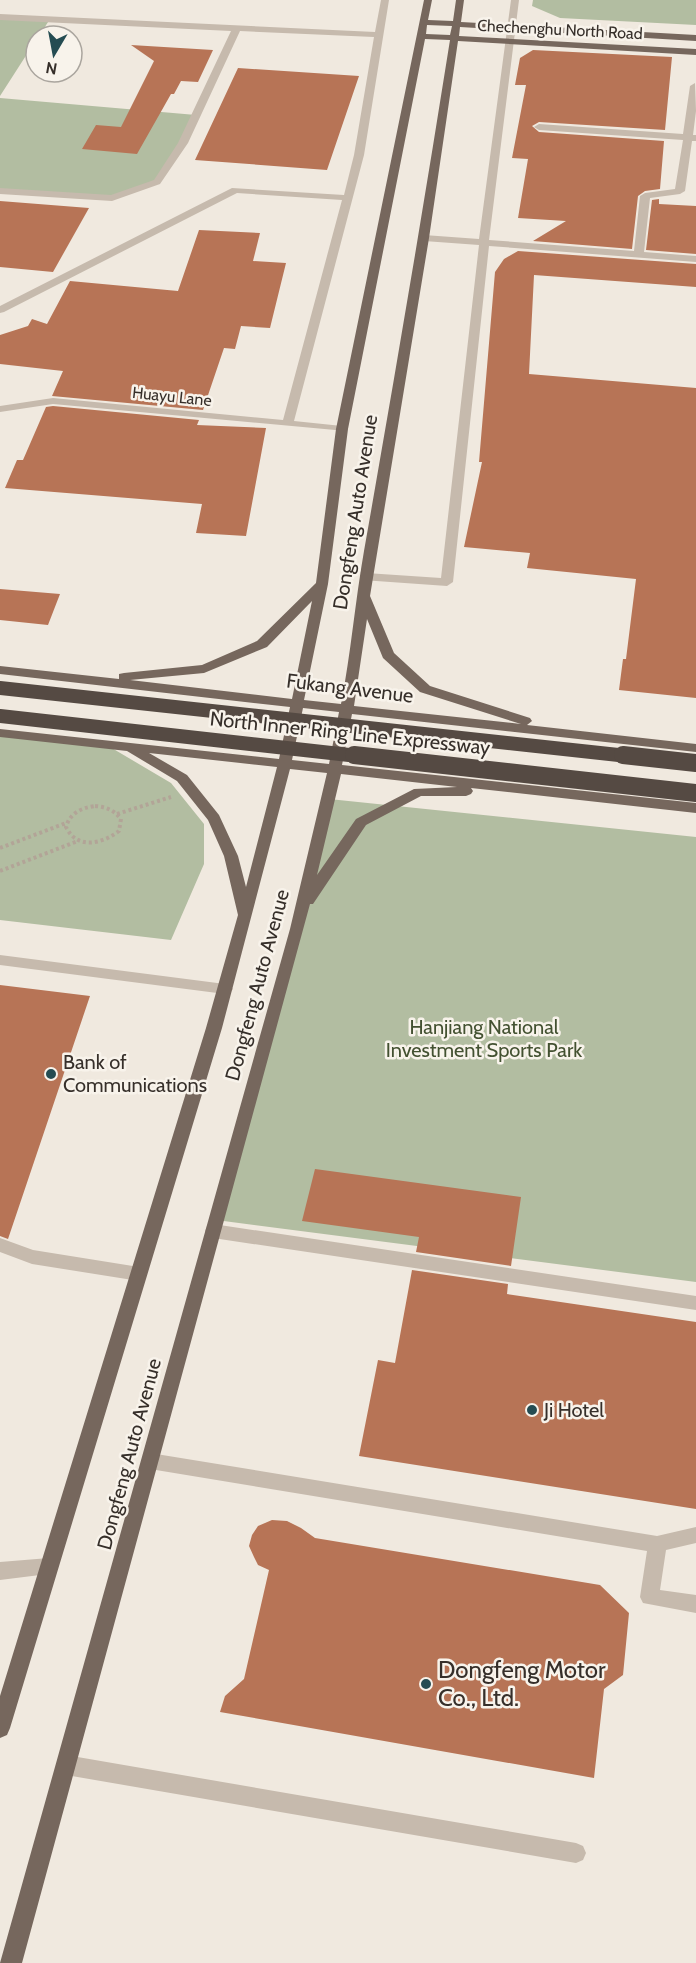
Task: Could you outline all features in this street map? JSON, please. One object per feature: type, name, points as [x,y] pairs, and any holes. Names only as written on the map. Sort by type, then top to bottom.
[{"type":"highway","name":"North Inner Ring Line Expressway","points":[[0,688],[696,763]]},
{"type":"highway","name":"North Inner Ring Line Expressway","points":[[0,716],[696,793]]},
{"type":"main road","name":"Dongfeng Auto Avenue","points":[[0,1728],[225,989],[285,763],[322,584],[342,429],[428,0]]},
{"type":"main road","name":"Dongfeng Auto Avenue","points":[[11,1963],[302,910],[335,768],[354,672],[366,577],[424,238],[460,0]]},
{"type":"main road","name":"Chechenghu North Road","points":[[424,22],[696,38]]},
{"type":"main road","name":"Chechenghu North Road","points":[[422,36],[696,52]]},
{"type":"main road","points":[[94,680],[204,669],[262,644],[322,584]]},
{"type":"main road","points":[[364,596],[388,655],[425,689],[559,732]]},
{"type":"main road","name":"Fukang Avenue","points":[[0,670],[696,748]]},
{"type":"main road","points":[[0,733],[696,808]]},
{"type":"main road","points":[[128,747],[182,778],[214,818],[231,856],[246,916]]},
{"type":"main road","points":[[302,910],[361,822],[419,792],[522,789]]},
{"type":"street","points":[[288,424],[359,155],[385,0]]},
{"type":"street","points":[[366,577],[447,582],[484,242],[515,0]]},
{"type":"street","points":[[0,17],[378,35]]},
{"type":"street","points":[[0,191],[112,198],[157,182],[183,143],[237,28]]},
{"type":"street","points":[[639,254],[645,196],[680,191],[692,138],[695,86]]},
{"type":"street","points":[[539,127],[692,138]]},
{"type":"street","points":[[0,310],[235,190],[349,198]]},
{"type":"street","points":[[424,238],[696,259]]},
{"type":"street","name":"Huayu Lane","points":[[0,409],[53,401],[342,429]]},
{"type":"street","points":[[0,960],[225,989]]},
{"type":"street","points":[[213,1231],[696,1303]]},
{"type":"street","points":[[0,1245],[32,1257],[139,1274]]},
{"type":"street","points":[[150,1461],[657,1544],[696,1535]]},
{"type":"street","points":[[657,1544],[651,1597],[696,1604]]},
{"type":"street","points":[[0,1571],[49,1567]]},
{"type":"street","points":[[66,1765],[576,1853]]},
{"type":"path","points":[[117,814],[192,791]]},
{"type":"path","points":[[0,871],[79,841],[97,842],[113,837],[121,825],[117,814],[104,807],[86,807],[71,815],[67,823],[68,832],[79,841]]},
{"type":"path","points":[[0,848],[67,823]]},
{"type":"green space","points":[[533,0],[696,0],[696,25],[560,18],[532,6]]},
{"type":"green space","points":[[0,17],[50,19],[47,24],[24,24],[24,59],[0,96]]},
{"type":"green space","points":[[0,98],[196,115],[157,182],[112,198],[0,191]]},
{"type":"green space","points":[[0,733],[105,744],[171,783],[204,824],[204,864],[171,940],[0,920]]},
{"type":"green space","name":"Hanjiang National Investment Sports Park","points":[[329,799],[696,837],[696,1282],[216,1220]]},
{"type":"building","points":[[131,45],[213,50],[198,82],[181,81],[174,94],[171,94],[137,154],[82,149],[96,125],[121,127],[154,61]]},
{"type":"building","points":[[533,50],[672,57],[665,130],[539,122],[532,126],[539,132],[664,141],[660,189],[645,191],[638,196],[632,249],[533,241],[566,221],[518,218],[528,159],[512,158],[526,85],[515,85],[520,58]]},
{"type":"building","points":[[238,68],[359,76],[327,170],[195,160]]},
{"type":"building","points":[[659,199],[659,204],[696,206],[696,254],[646,250],[652,200]]},
{"type":"building","points":[[0,201],[89,208],[53,272],[0,267]]},
{"type":"building","points":[[199,230],[260,233],[253,261],[286,263],[270,328],[241,326],[235,349],[224,348],[203,410],[52,396],[63,371],[0,364],[0,335],[28,326],[32,319],[47,324],[70,281],[178,291]]},
{"type":"building","points":[[518,251],[696,264],[696,287],[534,275],[529,374],[696,388],[696,698],[619,690],[623,659],[626,659],[636,579],[527,568],[530,553],[464,547],[482,462],[479,462],[495,272],[504,259]]},
{"type":"building","points":[[46,407],[199,420],[197,425],[266,428],[246,536],[196,533],[202,504],[5,488],[17,460],[23,460]]},
{"type":"building","points":[[0,589],[60,594],[48,625],[0,620]]},
{"type":"building","points":[[0,985],[90,996],[8,1239],[0,1236]]},
{"type":"building","points":[[315,1169],[521,1197],[511,1266],[416,1252],[419,1237],[302,1221]]},
{"type":"building","name":"Ji Hotel","points":[[412,1270],[508,1284],[507,1294],[696,1322],[696,1509],[359,1456],[378,1360],[395,1363]]},
{"type":"building","points":[[272,1520],[287,1521],[315,1538],[600,1585],[629,1613],[623,1675],[604,1689],[594,1778],[220,1712],[225,1696],[244,1679],[269,1570],[258,1565],[249,1546],[258,1526]]},
{"type":"place","name":"Bank of Communications","points":[[51,1074]]},
{"type":"place","name":"Ji Hotel","points":[[532,1410]]},
{"type":"place","name":"Dongfeng Motor Co., Ltd.","points":[[426,1684]]}]
